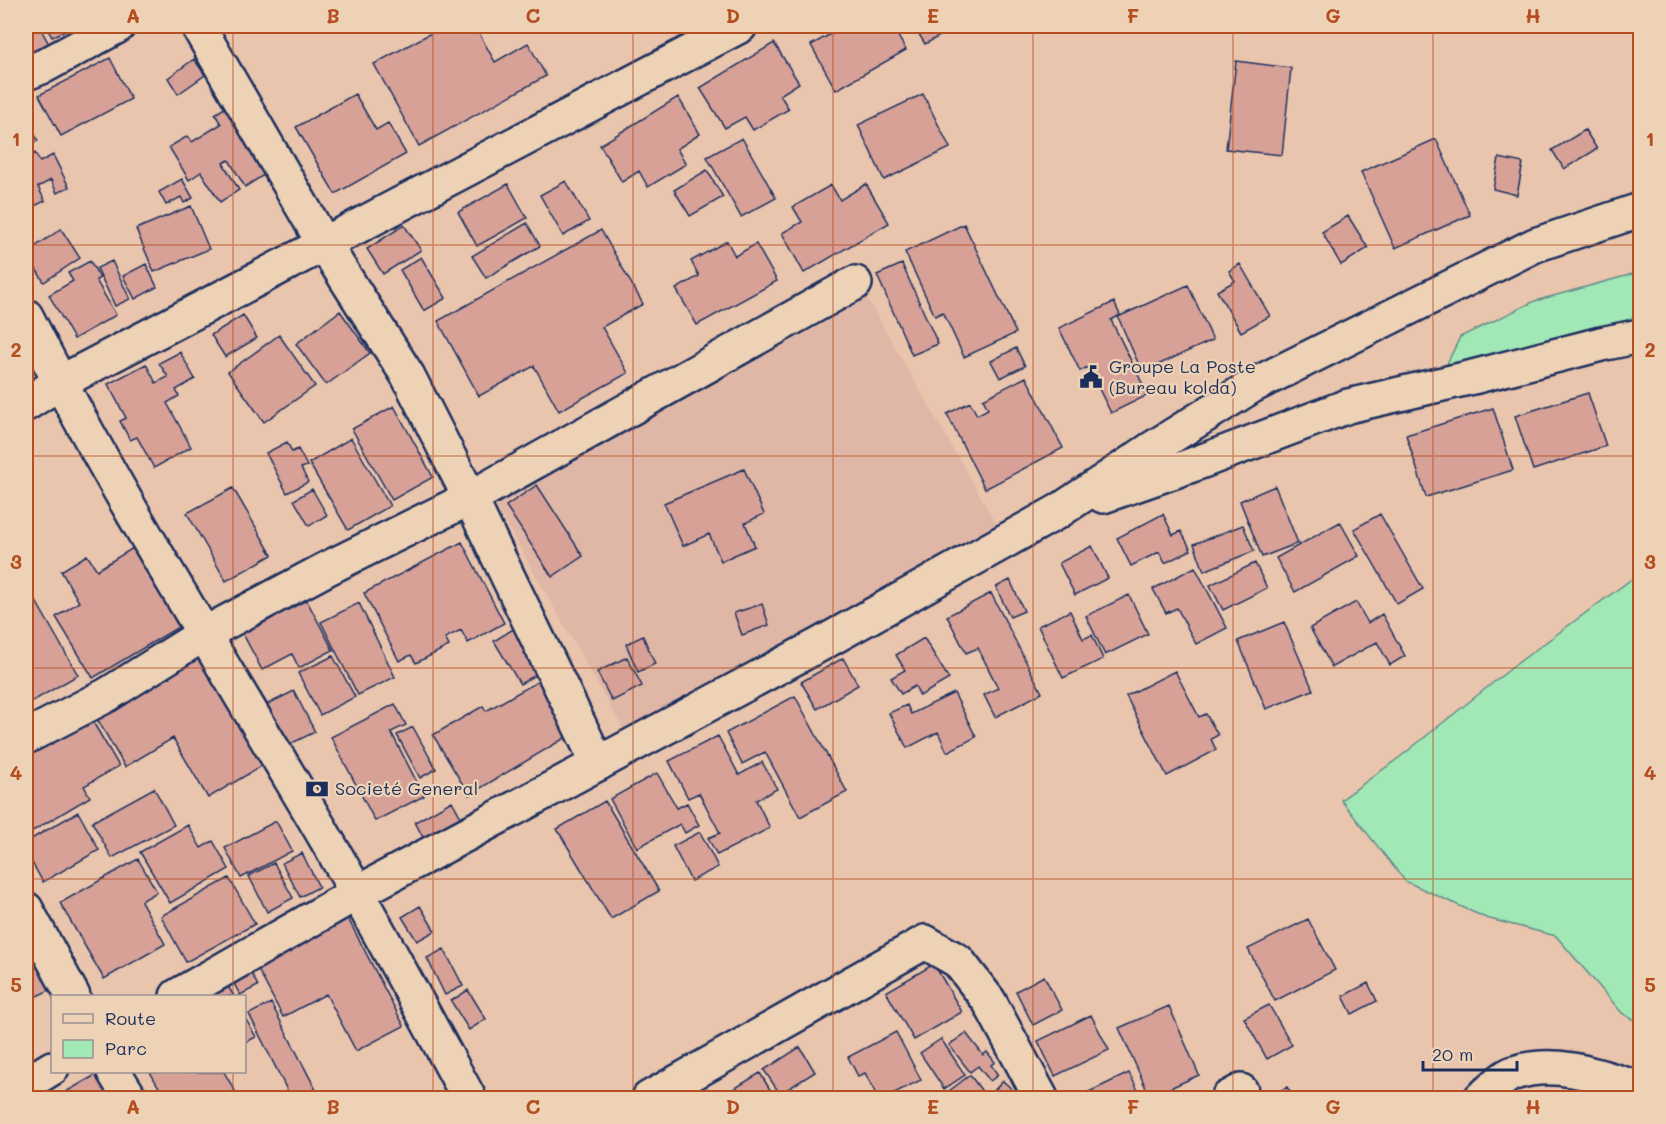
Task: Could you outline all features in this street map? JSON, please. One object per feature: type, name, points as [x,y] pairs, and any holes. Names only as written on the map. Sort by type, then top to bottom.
[{"type":"street","points":[[26,72],[44,66],[118,26]]},
{"type":"street","points":[[198,26],[324,244],[408,376],[470,498],[598,764]]},
{"type":"street","points":[[26,404],[59,383],[740,26]]},
{"type":"street","points":[[179,995],[357,893],[819,645],[1059,511],[1252,386],[1535,244],[1641,210]]},
{"type":"street","points":[[26,737],[107,695],[204,634],[328,568],[470,498],[855,283]]},
{"type":"street","points":[[26,316],[59,383],[357,893],[469,1098]]},
{"type":"street","points":[[1059,511],[1192,465],[1348,406],[1641,336]]},
{"type":"street","points":[[26,909],[72,995]]},
{"type":"street","points":[[649,1098],[925,942],[958,961],[990,1001],[1041,1098]]},
{"type":"street","points":[[1481,1098],[1512,1073],[1552,1066],[1641,1089]]},
{"type":"street","points":[[26,1084],[51,1069]]},
{"type":"street","points":[[115,1073],[130,1098]]},
{"type":"shaded area","points":[[862,289],[997,525],[626,734],[492,499]]},
{"type":"green space","points":[[1640,272],[1640,324],[1445,368],[1460,337],[1535,301]]},
{"type":"green space","points":[[1640,573],[1640,1024],[1622,1013],[1556,936],[1486,918],[1405,881],[1341,800],[1400,757],[1519,662]]},
{"type":"building","points":[[26,26],[39,26],[50,46],[28,59],[26,55]]},
{"type":"building","points":[[46,26],[74,26],[52,37]]},
{"type":"building","points":[[444,26],[475,26],[495,62],[528,43],[546,76],[419,146],[374,64]]},
{"type":"building","points":[[845,26],[914,26],[898,36],[906,50],[836,90],[811,45]]},
{"type":"building","points":[[914,26],[958,26],[925,44]]},
{"type":"building","points":[[774,43],[799,83],[780,95],[789,109],[753,130],[745,117],[725,128],[700,88]]},
{"type":"building","points":[[110,58],[131,99],[61,136],[39,95]]},
{"type":"building","points":[[194,59],[205,75],[178,94],[168,78]]},
{"type":"building","points":[[1236,61],[1291,68],[1282,155],[1226,149]]},
{"type":"building","points":[[355,94],[376,130],[388,123],[406,154],[335,194],[296,127]]},
{"type":"building","points":[[923,94],[950,148],[884,180],[858,125]]},
{"type":"building","points":[[678,97],[700,134],[677,149],[686,164],[648,187],[639,171],[622,182],[600,145]]},
{"type":"building","points":[[229,105],[270,171],[245,187],[229,160],[223,163],[239,190],[220,202],[201,172],[189,180],[169,147],[188,136],[192,142],[221,124],[215,114]]},
{"type":"building","points":[[26,117],[38,141],[26,147]]},
{"type":"building","points":[[1585,130],[1597,149],[1564,169],[1552,150]]},
{"type":"building","points":[[742,138],[776,198],[741,217],[707,157]]},
{"type":"building","points":[[1436,139],[1470,215],[1395,248],[1361,172]]},
{"type":"building","points":[[35,153],[40,162],[53,155],[69,187],[57,193],[51,180],[38,187],[45,201],[26,210],[26,158]]},
{"type":"building","points":[[1499,158],[1523,163],[1517,195],[1493,189]]},
{"type":"building","points":[[707,170],[723,197],[690,216],[674,190]]},
{"type":"building","points":[[182,179],[193,198],[184,203],[181,197],[166,205],[159,192]]},
{"type":"building","points":[[566,181],[589,221],[563,236],[540,195]]},
{"type":"building","points":[[508,184],[527,218],[477,246],[458,212]]},
{"type":"building","points":[[866,184],[889,223],[804,273],[782,233],[802,222],[793,207],[831,185],[840,200]]},
{"type":"building","points":[[191,206],[209,249],[154,272],[136,229]]},
{"type":"building","points":[[1348,216],[1368,248],[1341,265],[1322,232]]},
{"type":"building","points":[[527,223],[540,246],[486,278],[472,256]]},
{"type":"building","points":[[964,224],[1016,333],[964,357],[943,312],[935,316],[905,252]]},
{"type":"building","points":[[404,225],[421,250],[383,274],[367,249]]},
{"type":"building","points":[[61,229],[80,258],[44,282],[26,253]]},
{"type":"building","points":[[601,230],[643,304],[602,327],[628,373],[559,411],[534,366],[479,396],[438,321]]},
{"type":"building","points":[[727,241],[735,256],[756,244],[777,281],[697,325],[676,289],[699,276],[691,261]]},
{"type":"building","points":[[421,257],[446,298],[424,311],[400,270]]},
{"type":"building","points":[[90,261],[100,278],[96,280],[116,315],[74,339],[49,295],[73,281],[68,273]]},
{"type":"building","points":[[112,261],[130,299],[115,306],[97,268]]},
{"type":"building","points":[[146,264],[157,287],[135,299],[123,276]]},
{"type":"building","points":[[902,264],[938,344],[912,355],[877,275]]},
{"type":"building","points":[[1240,264],[1270,316],[1241,332],[1217,291],[1235,281],[1229,271]]},
{"type":"building","points":[[1188,285],[1213,340],[1142,372],[1118,317]]},
{"type":"building","points":[[1114,302],[1120,315],[1111,320],[1148,395],[1111,413],[1088,367],[1080,371],[1059,328]]},
{"type":"building","points":[[340,311],[370,353],[326,385],[296,344]]},
{"type":"building","points":[[243,315],[257,338],[225,357],[211,335]]},
{"type":"building","points":[[279,335],[315,386],[264,422],[228,372]]},
{"type":"building","points":[[1016,348],[1025,366],[1000,378],[991,361]]},
{"type":"building","points":[[180,352],[195,379],[176,390],[179,396],[167,403],[191,447],[154,468],[137,437],[130,440],[120,421],[126,418],[108,384],[146,364],[156,383],[168,377],[159,363]]},
{"type":"building","points":[[1026,377],[1063,448],[985,489],[947,414],[970,402],[977,415],[988,409],[983,399]]},
{"type":"building","points":[[1588,393],[1606,446],[1533,470],[1515,416]]},
{"type":"building","points":[[394,406],[433,477],[392,500],[352,429]]},
{"type":"building","points":[[1493,408],[1513,470],[1426,497],[1406,435]]},
{"type":"building","points":[[351,438],[390,506],[348,530],[309,463]]},
{"type":"building","points":[[287,442],[292,452],[298,449],[307,466],[301,468],[308,482],[287,493],[266,453]]},
{"type":"building","points":[[744,469],[764,514],[745,523],[755,546],[721,561],[709,534],[683,546],[664,503]]},
{"type":"building","points":[[537,485],[583,556],[552,577],[506,506]]},
{"type":"building","points":[[1275,486],[1298,543],[1262,557],[1240,501]]},
{"type":"building","points":[[233,488],[272,555],[226,581],[187,513]]},
{"type":"building","points":[[312,489],[327,515],[309,526],[294,500]]},
{"type":"building","points":[[1163,514],[1173,535],[1181,531],[1191,550],[1165,563],[1159,552],[1131,566],[1117,538]]},
{"type":"building","points":[[1380,514],[1423,589],[1397,604],[1354,529]]},
{"type":"building","points":[[1340,522],[1359,556],[1295,592],[1276,558]]},
{"type":"building","points":[[1243,525],[1254,551],[1204,571],[1194,544]]},
{"type":"building","points":[[462,542],[504,623],[468,643],[461,630],[445,638],[449,646],[416,663],[411,655],[399,661],[364,593]]},
{"type":"building","points":[[1092,546],[1108,578],[1075,595],[1059,563]]},
{"type":"building","points":[[133,548],[180,626],[93,678],[56,617],[79,602],[61,571],[87,555],[97,570]]},
{"type":"building","points":[[1255,563],[1267,588],[1223,610],[1210,585]]},
{"type":"building","points":[[1195,567],[1227,628],[1196,644],[1177,608],[1166,613],[1153,589]]},
{"type":"building","points":[[1010,580],[1024,611],[1010,617],[996,587]]},
{"type":"building","points":[[991,593],[1042,693],[995,717],[984,695],[998,688],[978,648],[966,653],[947,616]]},
{"type":"building","points":[[1129,595],[1148,634],[1105,655],[1086,616]]},
{"type":"building","points":[[33,596],[78,675],[26,705],[26,601]]},
{"type":"building","points":[[305,597],[333,650],[299,668],[292,654],[262,670],[241,630]]},
{"type":"building","points":[[1356,602],[1368,623],[1382,614],[1405,656],[1390,665],[1377,642],[1332,667],[1310,628]]},
{"type":"building","points":[[359,603],[395,677],[358,695],[321,622]]},
{"type":"building","points":[[762,604],[769,625],[742,635],[734,613]]},
{"type":"building","points":[[1070,611],[1083,639],[1092,635],[1103,659],[1063,678],[1038,626]]},
{"type":"building","points":[[1284,622],[1313,690],[1266,709],[1238,641]]},
{"type":"building","points":[[518,626],[544,670],[520,684],[494,641]]},
{"type":"building","points":[[643,636],[655,664],[638,672],[626,644]]},
{"type":"building","points":[[924,638],[949,679],[920,696],[915,686],[901,694],[891,678],[905,670],[896,655]]},
{"type":"building","points":[[202,645],[270,761],[208,798],[173,738],[125,767],[92,710]]},
{"type":"building","points":[[333,656],[355,697],[320,715],[298,673]]},
{"type":"building","points":[[627,657],[642,686],[612,701],[597,672]]},
{"type":"building","points":[[843,658],[858,685],[817,709],[801,682]]},
{"type":"building","points":[[1175,671],[1199,717],[1206,714],[1218,735],[1211,739],[1216,750],[1167,776],[1126,696]]},
{"type":"building","points":[[544,678],[575,732],[469,795],[433,735],[483,706],[486,711]]},
{"type":"building","points":[[294,691],[315,732],[286,746],[266,705]]},
{"type":"building","points":[[954,693],[976,737],[947,752],[938,732],[907,748],[889,713],[907,705],[911,714]]},
{"type":"building","points":[[795,696],[847,792],[800,817],[765,752],[742,764],[726,733]]},
{"type":"building","points":[[395,704],[406,725],[391,732],[424,796],[375,821],[331,737]]},
{"type":"building","points":[[87,712],[119,766],[84,786],[90,797],[26,835],[26,748]]},
{"type":"building","points":[[413,727],[436,769],[420,778],[397,735]]},
{"type":"building","points":[[718,736],[739,775],[762,762],[777,789],[756,800],[770,828],[717,855],[708,838],[720,833],[699,793],[688,798],[669,761]]},
{"type":"building","points":[[657,773],[677,808],[687,803],[699,825],[685,833],[680,824],[637,848],[610,799]]},
{"type":"building","points":[[154,788],[174,825],[112,858],[92,822]]},
{"type":"building","points":[[452,801],[463,821],[426,843],[415,822]]},
{"type":"building","points":[[605,801],[659,891],[611,919],[557,829]]},
{"type":"building","points":[[78,812],[99,850],[43,882],[26,852],[26,842]]},
{"type":"building","points":[[276,821],[292,851],[241,878],[225,848]]},
{"type":"building","points":[[188,825],[201,848],[213,841],[229,869],[170,903],[140,852]]},
{"type":"building","points":[[700,832],[718,867],[691,881],[673,846]]},
{"type":"building","points":[[302,853],[319,887],[300,897],[282,863]]},
{"type":"building","points":[[138,859],[157,892],[141,901],[165,944],[104,979],[60,903]]},
{"type":"building","points":[[274,863],[293,898],[267,912],[249,876]]},
{"type":"building","points":[[229,878],[255,924],[186,962],[161,916]]},
{"type":"building","points":[[420,906],[435,931],[417,941],[402,917]]},
{"type":"building","points":[[345,913],[404,1026],[356,1051],[326,994],[283,1017],[253,960]]},
{"type":"building","points":[[1308,919],[1335,970],[1275,1001],[1248,949]]},
{"type":"building","points":[[26,934],[52,989],[26,1001]]},
{"type":"building","points":[[444,949],[463,986],[445,995],[427,958]]},
{"type":"building","points":[[246,963],[258,986],[240,995],[228,972]]},
{"type":"building","points":[[934,964],[962,1012],[914,1040],[886,992]]},
{"type":"building","points":[[1044,976],[1062,1010],[1033,1025],[1016,991]]},
{"type":"building","points":[[226,983],[233,995],[203,995]]},
{"type":"building","points":[[1368,983],[1377,1001],[1352,1014],[1343,996]]},
{"type":"building","points":[[468,990],[486,1019],[469,1030],[451,1001]]},
{"type":"building","points":[[271,1003],[316,1090],[299,1098],[291,1098],[249,1014]]},
{"type":"building","points":[[1269,1005],[1292,1045],[1267,1059],[1244,1018]]},
{"type":"building","points":[[1169,1006],[1199,1075],[1150,1097],[1119,1028]]},
{"type":"building","points":[[1091,1015],[1109,1050],[1055,1076],[1038,1041]]},
{"type":"building","points":[[246,1020],[256,1037],[246,1042]]},
{"type":"building","points":[[896,1032],[921,1080],[884,1098],[878,1098],[865,1073],[858,1076],[848,1057]]},
{"type":"building","points":[[966,1033],[983,1055],[987,1052],[995,1062],[991,1065],[998,1075],[990,1081],[978,1066],[970,1072],[949,1045]]},
{"type":"building","points":[[941,1039],[965,1075],[944,1089],[920,1053]]},
{"type":"building","points":[[800,1047],[815,1072],[780,1094],[764,1070]]},
{"type":"building","points":[[99,1073],[114,1098],[55,1098]]},
{"type":"building","points":[[151,1073],[225,1073],[239,1098],[165,1098]]},
{"type":"building","points":[[760,1073],[775,1098],[719,1098]]},
{"type":"building","points":[[1129,1073],[1142,1098],[1076,1098]]},
{"type":"building","points":[[970,1075],[984,1094],[978,1098],[940,1098]]},
{"type":"building","points":[[1003,1081],[1021,1098],[987,1098]]},
{"type":"building","points":[[1287,1087],[1294,1098],[1267,1098]]},
{"type":"place","name":"Groupe La Poste (Bureau kolda)","points":[[1091,377]]},
{"type":"place","name":"Societé General","points":[[317,789]]}]
